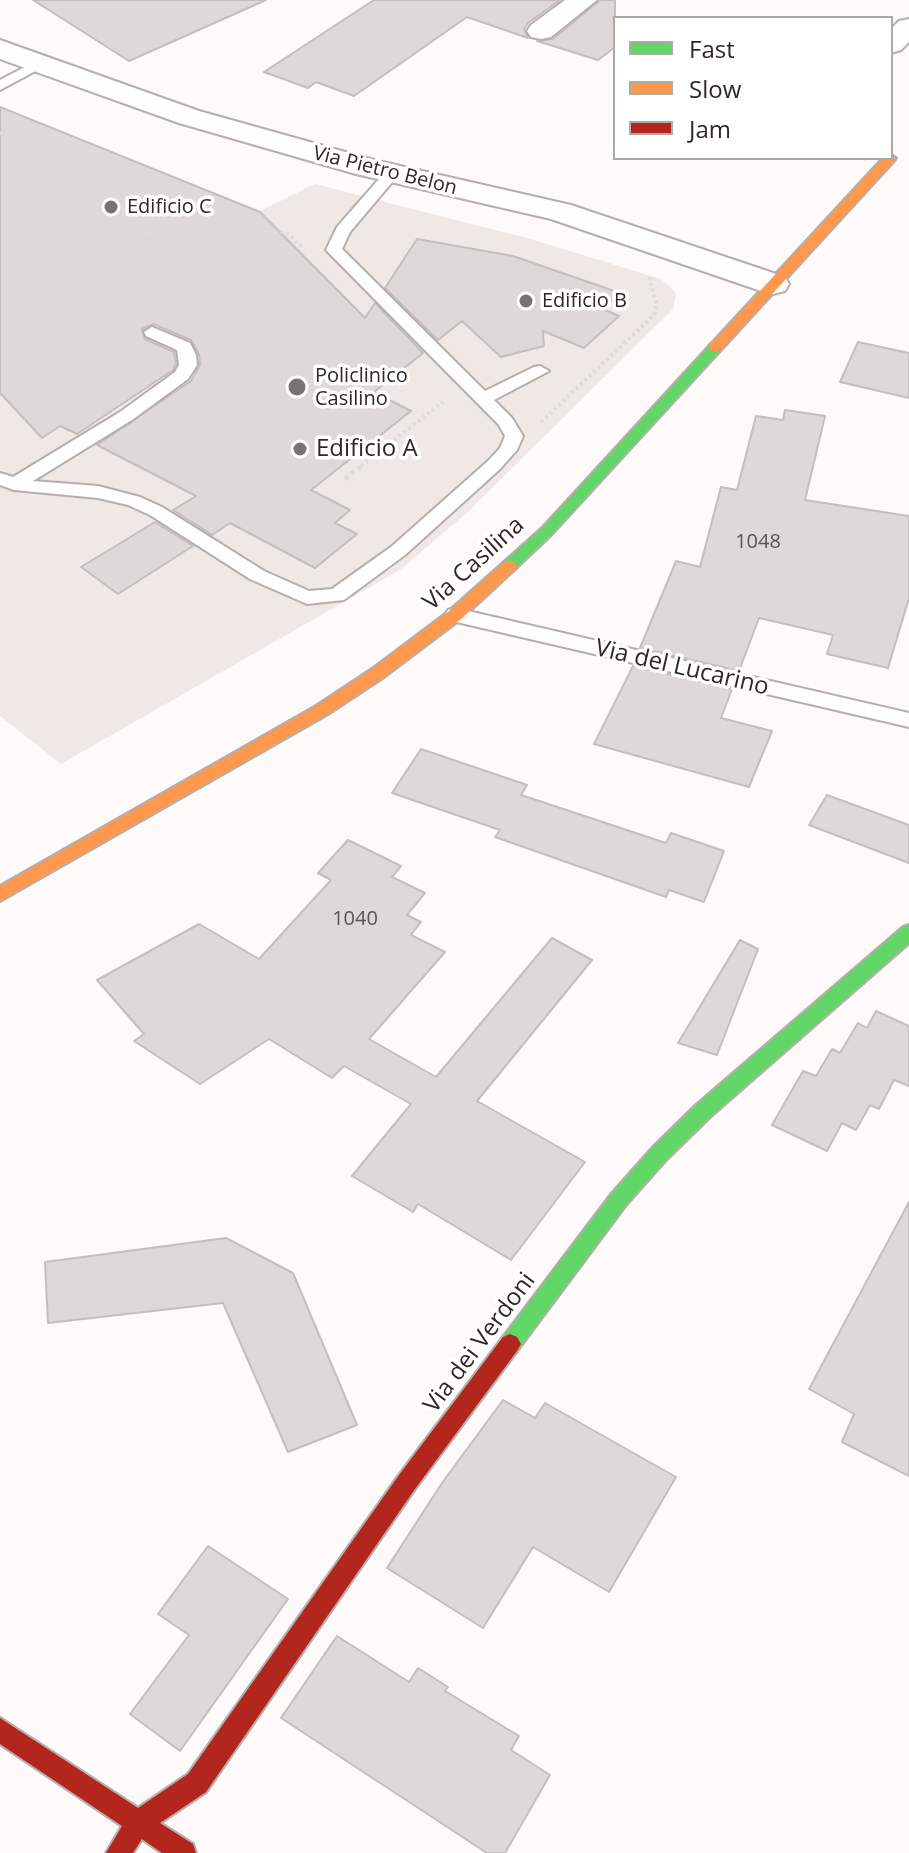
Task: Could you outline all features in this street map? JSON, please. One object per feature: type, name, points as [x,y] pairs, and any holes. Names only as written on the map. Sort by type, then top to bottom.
[{"type":"main road","name":"Via Casilina","points":[[0,894],[322,710],[388,666],[455,615],[547,531],[888,160]]},
{"type":"main road","name":"Via dei Verdoni","points":[[138,1823],[197,1783],[487,1371],[633,1183],[703,1111],[850,987],[909,932]]},
{"type":"main road","points":[[0,1730],[184,1853]]},
{"type":"main road","points":[[118,1853],[138,1823]]},
{"type":"street","points":[[541,31],[583,0]]},
{"type":"street","points":[[893,42],[909,27]]},
{"type":"street","name":"Via Pietro Belon","points":[[0,49],[163,109],[391,174],[570,215],[773,284]]},
{"type":"lane","points":[[0,86],[38,64]]},
{"type":"lane","points":[[7,481],[110,494],[145,505],[282,589],[307,598],[330,597],[344,591],[416,537],[505,454],[513,441],[513,433],[334,250],[343,230],[391,174]]},
{"type":"lane","points":[[7,481],[126,416],[182,375],[188,365],[184,347],[152,332]]},
{"type":"lane","points":[[481,399],[540,371]]},
{"type":"lane","name":"Via del Lucarino","points":[[455,615],[909,720]]},
{"type":"path","points":[[0,134],[18,124],[6,119]]},
{"type":"path","points":[[10,129],[199,192],[45,321]]},
{"type":"path","points":[[126,226],[149,234],[286,232]]},
{"type":"path","points":[[534,419],[543,422],[654,315],[657,305],[647,279],[659,268]]},
{"type":"path","points":[[345,479],[453,394]]},
{"type":"shaded area","name":"Policlinico Casilino","points":[[0,107],[260,211],[315,184],[534,240],[661,279],[676,293],[673,309],[469,511],[400,570],[61,764],[0,716]]},
{"type":"building","points":[[33,0],[266,0],[129,61]]},
{"type":"building","points":[[374,0],[560,0],[528,23],[524,29],[528,38],[467,17],[354,96],[316,82],[308,88],[264,72]]},
{"type":"building","points":[[600,0],[615,0],[613,49],[598,60],[537,41],[553,39]]},
{"type":"building","points":[[0,107],[260,212],[365,318],[375,303],[423,353],[374,392],[411,411],[311,490],[350,510],[335,523],[357,534],[315,568],[230,523],[212,535],[173,510],[196,496],[97,445],[191,381],[200,365],[199,354],[191,340],[153,324],[142,329],[145,339],[174,352],[176,364],[173,370],[77,434],[60,426],[42,438],[0,393]]},
{"type":"building","name":"Edificio B","points":[[417,239],[513,256],[620,293],[603,309],[619,316],[584,348],[543,331],[544,346],[501,357],[462,321],[438,340],[385,288]]},
{"type":"building","points":[[858,342],[909,353],[909,398],[840,382]]},
{"type":"building","points":[[785,410],[825,416],[805,500],[909,516],[909,598],[888,668],[827,654],[833,635],[759,618],[739,671],[640,648],[676,561],[700,567],[721,487],[737,490],[756,416],[783,420]]},
{"type":"building","points":[[155,522],[193,546],[118,594],[81,567]]},
{"type":"building","points":[[633,666],[732,689],[721,718],[772,731],[749,787],[594,744]]},
{"type":"building","points":[[421,749],[527,785],[521,795],[666,843],[671,833],[724,851],[704,902],[669,890],[666,897],[495,837],[500,830],[392,793]]},
{"type":"building","points":[[827,795],[909,825],[909,863],[809,825]]},
{"type":"building","points":[[348,840],[401,866],[392,877],[425,893],[407,915],[421,922],[411,935],[445,952],[369,1039],[436,1077],[552,938],[592,960],[477,1101],[585,1162],[511,1260],[418,1204],[413,1212],[352,1176],[411,1104],[344,1066],[332,1078],[269,1039],[200,1084],[134,1041],[144,1034],[97,980],[199,924],[259,959],[331,880],[318,873]]},
{"type":"building","points":[[740,940],[758,949],[717,1055],[678,1043]]},
{"type":"building","points":[[876,1011],[909,1026],[909,1086],[894,1080],[879,1109],[870,1105],[856,1130],[842,1123],[827,1151],[772,1125],[803,1071],[816,1076],[832,1049],[840,1053],[858,1023],[867,1028]]},
{"type":"building","points":[[909,1202],[909,1476],[842,1442],[854,1414],[809,1389]]},
{"type":"building","points":[[226,1238],[293,1273],[357,1425],[288,1452],[223,1303],[48,1323],[45,1262]]},
{"type":"building","points":[[503,1400],[535,1418],[545,1403],[676,1477],[609,1592],[533,1547],[483,1628],[387,1568],[442,1483]]},
{"type":"building","points":[[208,1546],[288,1599],[180,1751],[130,1714],[189,1635],[158,1614]]},
{"type":"building","points":[[337,1636],[409,1682],[418,1668],[448,1687],[445,1691],[519,1736],[511,1750],[550,1775],[505,1853],[487,1853],[281,1718]]},
{"type":"traffic: fast","points":[[509,566],[547,531],[715,348]]},
{"type":"traffic: fast","points":[[510,1344],[619,1199],[660,1153],[703,1111],[909,932]]},
{"type":"traffic: slow","points":[[715,348],[888,160]]},
{"type":"traffic: slow","points":[[0,894],[322,710],[378,673],[455,615],[509,566]]},
{"type":"traffic: jam","points":[[118,1853],[138,1823],[197,1783],[407,1482],[510,1344]]},
{"type":"traffic: jam","points":[[0,1730],[184,1853]]},
{"type":"place","name":"Edificio C","points":[[111,207]]},
{"type":"place","name":"Edificio B","points":[[526,301]]},
{"type":"place","name":"Policlinico Casilino","points":[[297,387]]},
{"type":"place","name":"Edificio A","points":[[300,449]]}]
